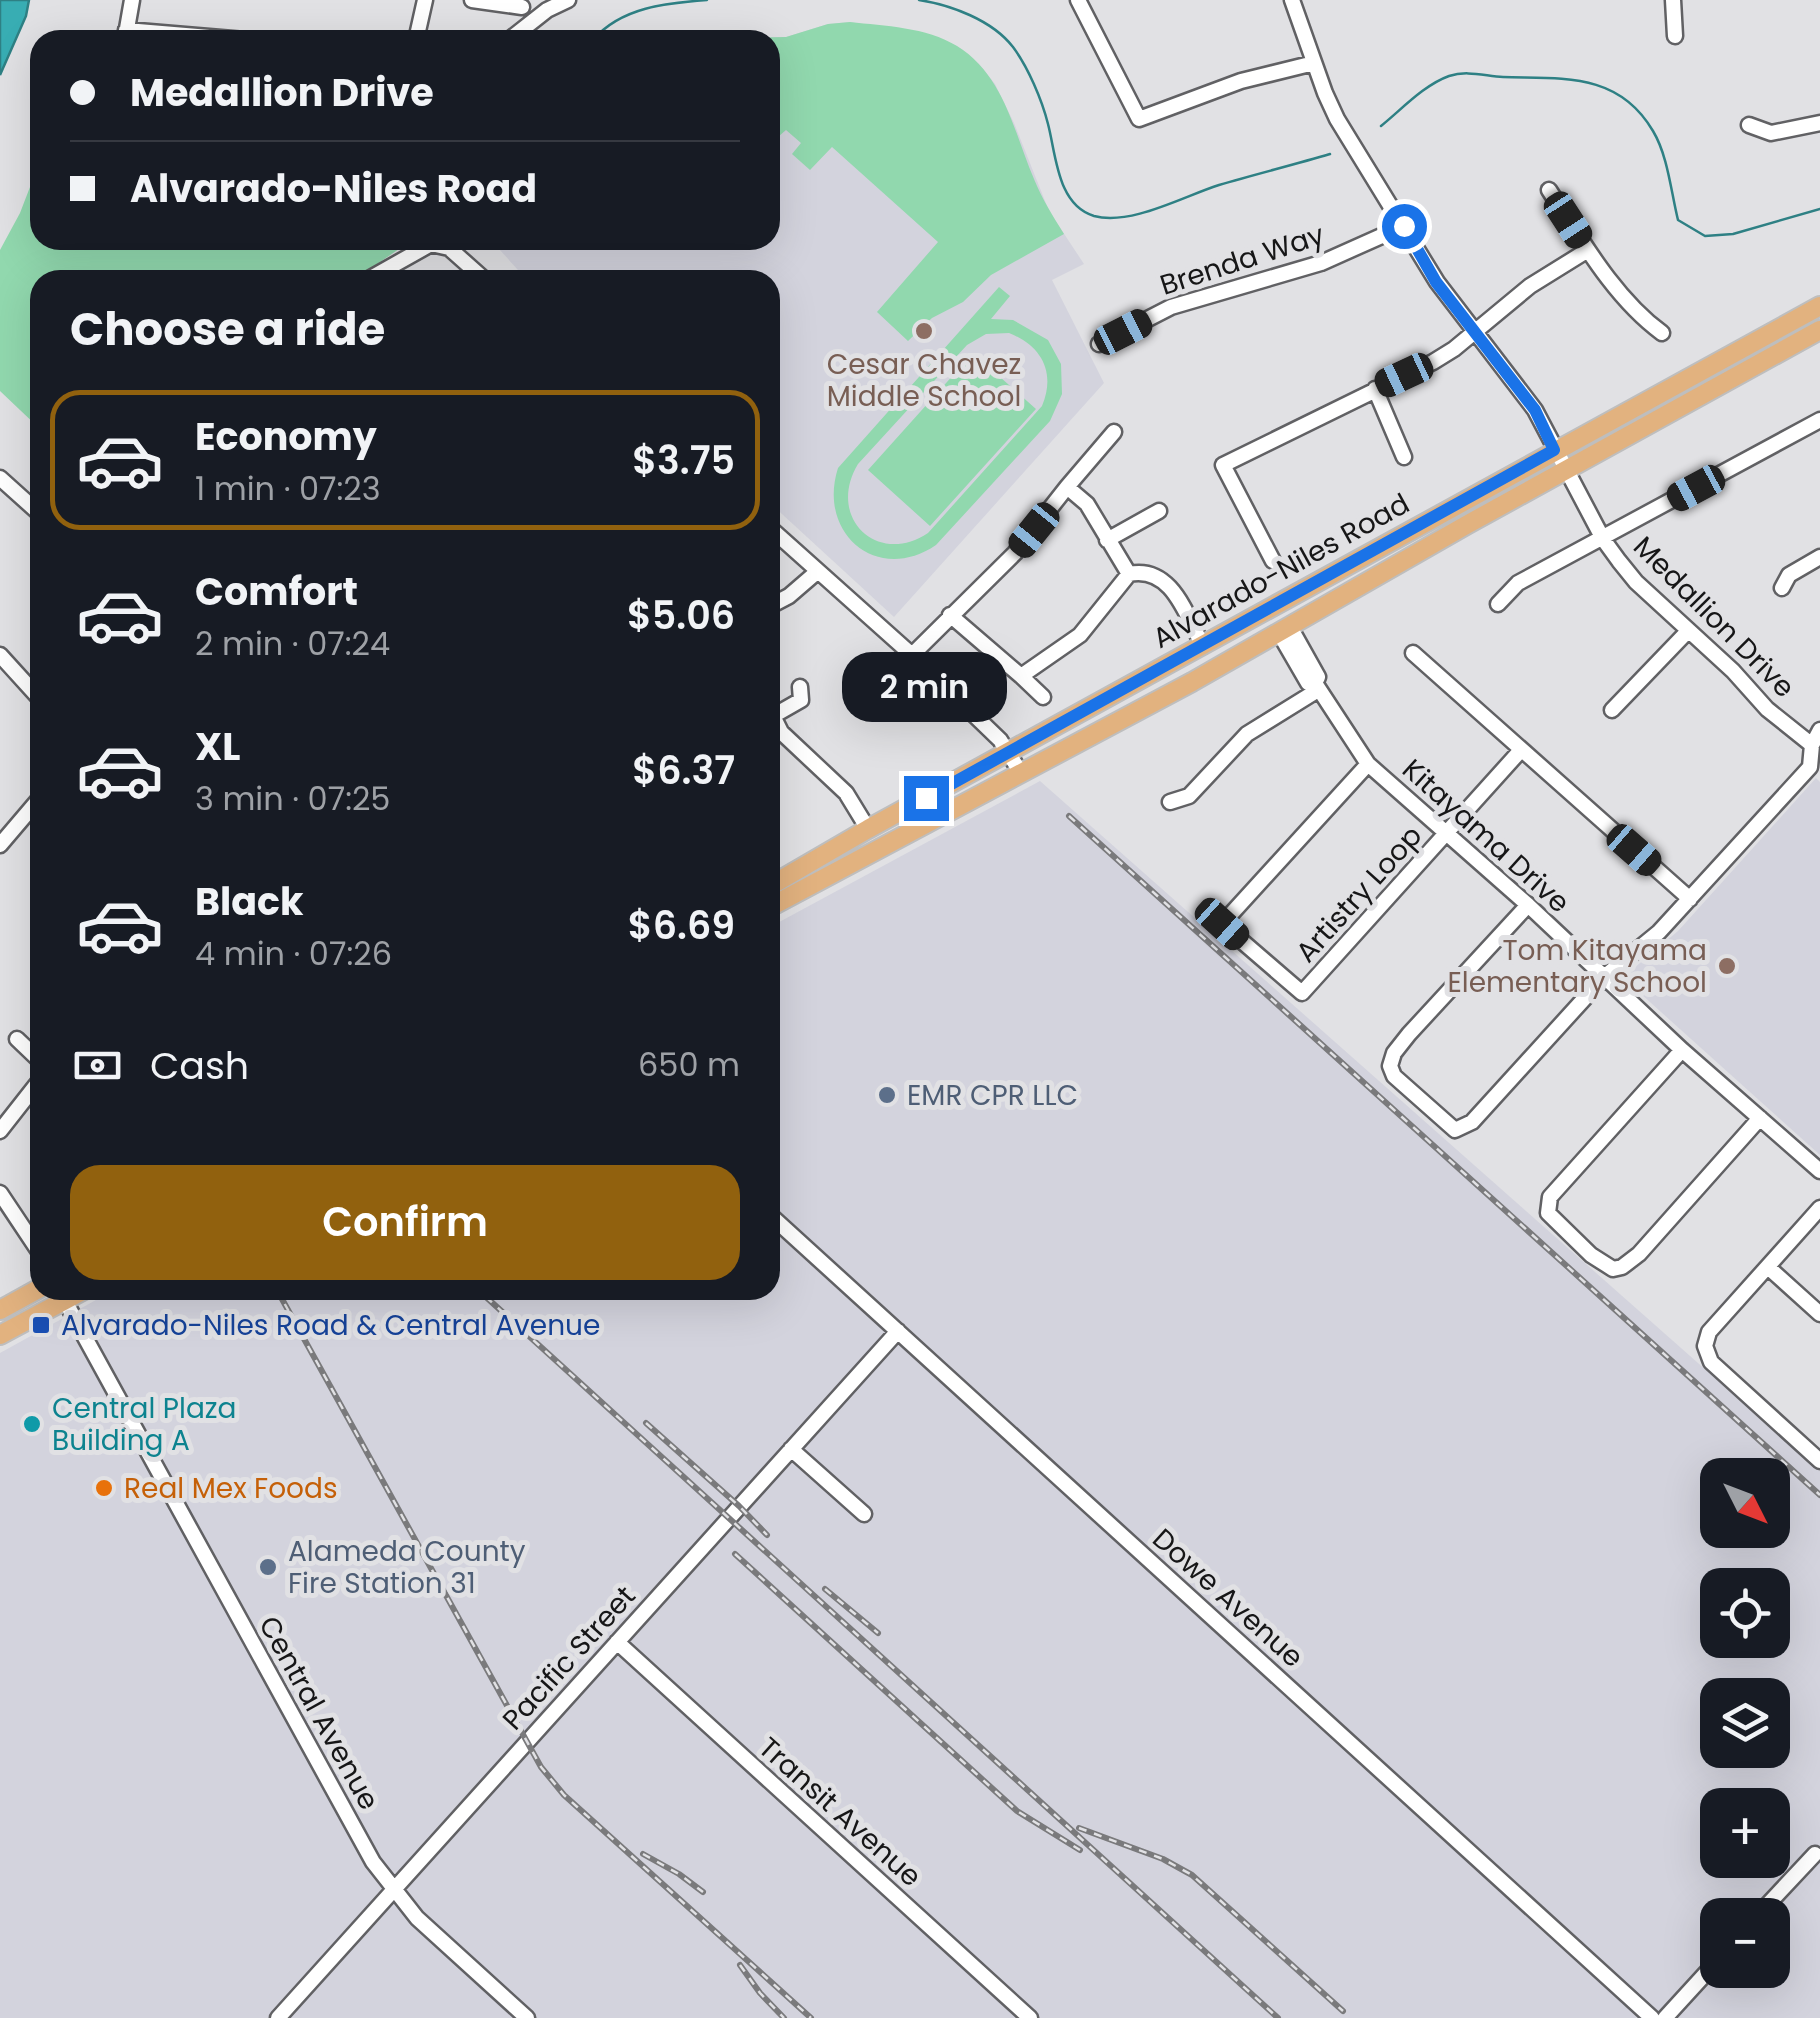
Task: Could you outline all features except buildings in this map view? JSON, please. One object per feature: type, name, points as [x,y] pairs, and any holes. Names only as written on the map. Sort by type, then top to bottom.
[{"type":"main road","name":"Alvarado-Niles Road","points":[[780,880],[1820,306]]},
{"type":"main road","name":"Alvarado-Niles Road","points":[[780,902],[1285,630],[1564,470],[1820,330]]},
{"type":"main road","points":[[0,1310],[30,1294]]},
{"type":"main road","points":[[0,1335],[56,1300]]},
{"type":"street","points":[[127,30],[132,0]]},
{"type":"street","points":[[418,30],[425,0]]},
{"type":"street","points":[[472,0],[524,3],[528,24]]},
{"type":"street","points":[[520,30],[543,5],[568,0]]},
{"type":"street","points":[[1078,0],[1139,119],[1241,81],[1314,63]]},
{"type":"street","name":"Medallion Drive","points":[[1292,0],[1337,119],[1436,282],[1535,410],[1603,539],[1636,582],[1733,671],[1767,709],[1812,745]]},
{"type":"street","points":[[1672,0],[1675,36]]},
{"type":"street","points":[[1748,125],[1771,132],[1820,123]]},
{"type":"street","points":[[1548,190],[1588,250],[1642,318],[1662,333]]},
{"type":"street","name":"Brenda Way","points":[[1098,344],[1171,307],[1321,263],[1404,226]]},
{"type":"street","points":[[385,270],[420,250]]},
{"type":"street","points":[[451,250],[474,270]]},
{"type":"street","points":[[1273,560],[1223,465],[1432,362],[1530,286],[1588,250]]},
{"type":"street","points":[[1375,389],[1404,457]]},
{"type":"street","points":[[1498,604],[1518,583],[1820,420]]},
{"type":"street","points":[[912,656],[1016,553],[1114,432]]},
{"type":"street","points":[[0,478],[30,505]]},
{"type":"street","points":[[1067,487],[1087,504],[1129,574]]},
{"type":"street","points":[[1108,540],[1159,512]]},
{"type":"street","points":[[780,537],[912,656],[1009,753],[1021,773]]},
{"type":"street","points":[[1782,588],[1789,574],[1820,557]]},
{"type":"street","points":[[780,601],[818,572]]},
{"type":"street","points":[[1020,676],[1080,635],[1129,574],[1152,573],[1169,584],[1204,646]]},
{"type":"street","points":[[950,616],[1043,697]]},
{"type":"street","name":"Kitayama Drive","points":[[1285,630],[1308,682],[1316,686],[1368,764],[1820,1171]]},
{"type":"street","points":[[1612,710],[1687,632]]},
{"type":"street","points":[[1412,653],[1690,899]]},
{"type":"street","points":[[0,655],[30,688]]},
{"type":"street","points":[[1170,802],[1189,796],[1247,734],[1316,686]]},
{"type":"street","points":[[780,711],[800,700],[800,687]]},
{"type":"street","points":[[780,730],[846,793],[868,829]]},
{"type":"street","points":[[1528,905],[1394,1053],[1390,1066],[1394,1076],[1455,1130],[1481,1114],[1604,977],[1659,932],[1690,899],[1810,767],[1812,745],[1820,730]]},
{"type":"street","points":[[1446,835],[1521,750]]},
{"type":"street","name":"Artistry Loop","points":[[1368,764],[1222,924],[1302,993],[1446,835]]},
{"type":"street","points":[[3,834],[30,808]]},
{"type":"street","points":[[17,1039],[30,1051]]},
{"type":"street","points":[[1682,1050],[1550,1197],[1548,1213],[1590,1255],[1614,1269],[1622,1268],[1760,1118]]},
{"type":"street","points":[[0,1131],[30,1098]]},
{"type":"street","points":[[0,1193],[30,1238]]},
{"type":"street","points":[[1820,1208],[1709,1332],[1705,1346],[1712,1362],[1820,1461]]},
{"type":"street","name":"Dowe Avenue","points":[[780,1223],[1652,2018]]},
{"type":"street","points":[[1768,1268],[1820,1314]]},
{"type":"street","name":"Central Avenue","points":[[64,1300],[373,1862],[417,1918],[528,2018]]},
{"type":"street","name":"Pacific Street","points":[[278,2018],[898,1332]]},
{"type":"street","points":[[791,1449],[864,1514]]},
{"type":"street","name":"Transit Avenue","points":[[617,1642],[1030,2018]]},
{"type":"street","points":[[1774,1898],[1815,1854]]},
{"type":"street","points":[[1664,2018],[1700,1979]]},
{"type":"shaded area","name":"Cesar Chavez Middle School","points":[[850,22],[934,36],[957,46],[995,84],[1049,211],[1084,264],[1052,280],[1104,383],[894,617],[780,512],[780,270],[518,270],[500,250],[780,250],[780,37]]},
{"type":"shaded area","name":"Tom Kitayama Elementary School","points":[[1816,778],[1820,782],[1820,1155],[1631,985],[1627,974],[1678,931]]},
{"type":"shaded area","points":[[1040,781],[1820,1471],[1820,2018],[0,2018],[0,1353],[96,1300],[780,1300],[780,922]]},
{"type":"green space","points":[[850,22],[905,28],[945,40],[973,58],[997,88],[1037,186],[1064,234],[991,275],[963,302],[932,318],[908,341],[877,312],[938,242],[832,147],[810,170],[792,154],[801,143],[786,130],[780,135],[780,37]]},
{"type":"green space","points":[[30,187],[30,250],[398,250],[368,270],[30,270],[30,420],[0,391],[0,250]]},
{"type":"green space","points":[[999,287],[1010,296],[991,319],[1013,320],[1048,340],[1061,364],[1062,394],[1050,421],[936,545],[914,556],[893,559],[874,555],[857,546],[844,531],[836,513],[834,492],[838,468]],"holes":[[[1009,333],[1043,362],[1047,382],[1042,406],[928,533],[909,542],[891,544],[862,531],[848,502],[858,464],[967,345],[986,334]]]},
{"type":"green space","points":[[973,353],[1036,409],[930,526],[868,470]]},
{"type":"water","points":[[0,0],[29,0],[0,75]]},
{"type":"waterway","points":[[603,30],[646,9],[707,0]]},
{"type":"waterway","points":[[919,0],[970,15],[994,29],[1013,47],[1042,105],[1065,190],[1082,210],[1094,216],[1141,213],[1219,185],[1330,154]]},
{"type":"waterway","points":[[1381,126],[1431,85],[1456,74],[1586,82],[1623,98],[1639,112],[1662,152],[1678,220],[1705,236],[1733,234],[1820,209]]},
{"type":"railway","points":[[1069,816],[1820,1495]]},
{"type":"railway","points":[[283,1300],[541,1767],[564,1795],[811,2018]]},
{"type":"railway","points":[[489,1300],[1278,2018]]},
{"type":"railway","points":[[646,1423],[767,1535]]},
{"type":"railway","points":[[735,1554],[1017,1811],[1080,1850]]},
{"type":"railway","points":[[825,1589],[878,1633]]},
{"type":"railway","points":[[1079,1828],[1163,1859],[1192,1875],[1343,2011]]},
{"type":"railway","points":[[643,1854],[703,1892]]},
{"type":"railway","points":[[740,1965],[784,2018]]},
{"type":"place","name":"Cesar Chavez Middle School","points":[[924,331]]},
{"type":"place","name":"Tom Kitayama Elementary School","points":[[1727,966]]},
{"type":"place","name":"EMR CPR LLC","points":[[887,1095]]},
{"type":"place","name":"Alvarado-Niles Road & Central Avenue","points":[[41,1325]]},
{"type":"place","name":"Central Plaza Building A","points":[[32,1424]]},
{"type":"place","name":"Real Mex Foods","points":[[104,1488]]},
{"type":"place","name":"Alameda County Fire Station 31","points":[[268,1567]]},
{"type":"route","points":[[926,798],[1554,450],[1535,410],[1513,377],[1436,282],[1404,226]]}]
